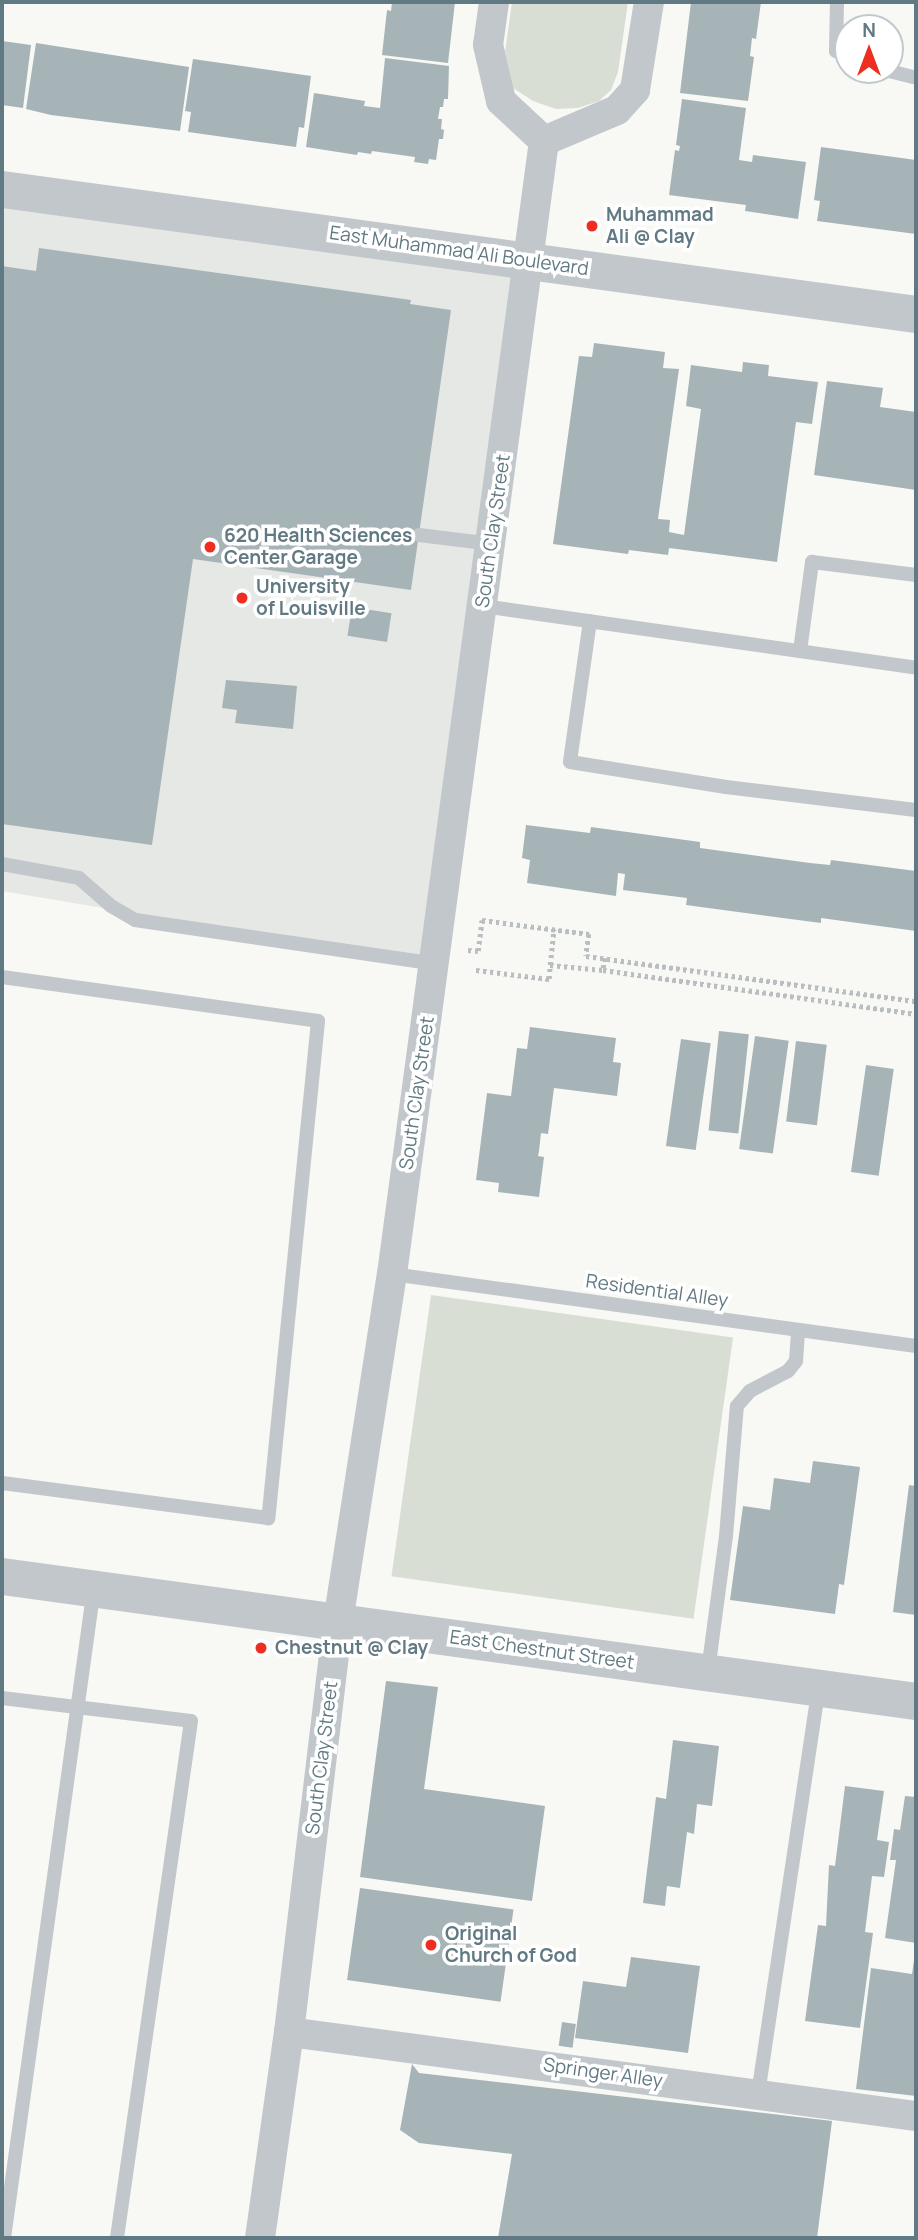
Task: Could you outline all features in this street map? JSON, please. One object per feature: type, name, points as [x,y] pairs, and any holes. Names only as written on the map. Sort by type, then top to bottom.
[{"type":"street","points":[[494,2],[488,45],[501,101],[544,141],[617,110],[635,89],[649,2]]},
{"type":"street","name":"South Clay Street","points":[[260,2238],[289,2032],[338,1622],[392,1274],[544,141]]},
{"type":"street","name":"East Muhammad Ali Boulevard","points":[[2,189],[916,314]]},
{"type":"street","name":"East Chestnut Street","points":[[2,1576],[916,1701]]},
{"type":"street","name":"Springer Alley","points":[[289,2032],[916,2116]]},
{"type":"lane","points":[[419,536],[492,544]]},
{"type":"lane","points":[[800,651],[812,562],[916,575]]},
{"type":"lane","points":[[483,606],[916,668]]},
{"type":"lane","points":[[590,621],[570,762],[726,787],[916,810]]},
{"type":"lane","points":[[2,864],[79,878],[135,920],[435,964]]},
{"type":"lane","points":[[2,977],[318,1021],[268,1518],[2,1483]]},
{"type":"lane","name":"Residential Alley","points":[[392,1274],[916,1346]]},
{"type":"lane","points":[[708,1672],[726,1536],[737,1406],[750,1391],[788,1371],[796,1361],[798,1330]]},
{"type":"lane","points":[[4,2238],[94,1588]]},
{"type":"lane","points":[[758,2094],[819,1687]]},
{"type":"lane","points":[[2,1699],[191,1721],[117,2238]]},
{"type":"path","points":[[503,924],[589,933],[586,956],[916,1001]]},
{"type":"path","points":[[476,970],[549,979],[554,929]]},
{"type":"path","points":[[603,970],[605,958]]},
{"type":"path","points":[[550,965],[916,1014]]},
{"type":"shaded area","points":[[512,2],[628,2],[618,72],[611,90],[599,101],[578,108],[556,109],[533,101],[513,88],[505,52]]},
{"type":"shaded area","name":"University of Louisville","points":[[2,188],[528,261],[435,964],[2,891]]},
{"type":"shaded area","points":[[431,1295],[733,1337],[694,1619],[391,1576]]},
{"type":"building","points":[[392,2],[455,2],[448,63],[382,55],[387,10],[391,11]]},
{"type":"building","points":[[691,2],[761,2],[756,39],[752,38],[750,56],[754,57],[748,101],[680,93]]},
{"type":"building","points":[[2,41],[31,45],[23,108],[2,105]]},
{"type":"building","points":[[36,43],[189,67],[180,131],[51,115],[26,109]]},
{"type":"building","points":[[385,58],[449,66],[448,99],[444,99],[443,107],[440,107],[438,119],[442,119],[443,139],[439,139],[436,160],[429,159],[428,164],[414,162],[415,157],[372,151],[371,154],[358,152],[357,155],[306,147],[314,93],[365,101],[364,106],[380,108]]},
{"type":"building","points":[[193,59],[311,76],[304,128],[299,127],[296,147],[188,132],[191,112],[185,111]]},
{"type":"building","points":[[682,99],[746,108],[739,160],[752,162],[753,155],[806,162],[798,219],[745,211],[746,205],[669,195],[675,150],[679,151],[680,146],[676,145]]},
{"type":"building","points":[[821,147],[916,160],[916,234],[817,221],[820,201],[814,200]]},
{"type":"building","name":"620 Health Sciences Center Garage","points":[[39,248],[411,300],[410,304],[451,310],[411,590],[193,559],[152,845],[2,824],[2,266],[36,271]]},
{"type":"building","points":[[594,343],[665,352],[663,368],[679,369],[658,519],[670,520],[669,532],[684,535],[701,409],[686,406],[691,365],[742,372],[743,362],[769,365],[768,376],[818,382],[812,424],[796,422],[777,562],[669,548],[668,555],[629,550],[628,554],[553,544],[579,356],[592,357]]},
{"type":"building","points":[[827,381],[883,388],[880,407],[916,412],[916,490],[814,475]]},
{"type":"building","points":[[352,607],[392,613],[387,642],[347,636]]},
{"type":"building","points":[[226,680],[297,686],[293,729],[235,723],[237,710],[222,708]]},
{"type":"building","points":[[526,825],[590,833],[591,827],[700,842],[700,848],[810,863],[830,865],[831,860],[916,871],[916,931],[821,918],[821,923],[686,905],[687,898],[623,890],[625,874],[618,873],[616,896],[527,883],[530,860],[522,858]]},
{"type":"building","points":[[530,1027],[616,1038],[613,1062],[621,1063],[617,1096],[554,1088],[548,1134],[541,1133],[538,1156],[544,1157],[539,1197],[498,1192],[499,1183],[476,1180],[487,1093],[511,1096],[517,1048],[527,1049]]},
{"type":"building","points":[[719,1031],[749,1034],[738,1134],[709,1130]]},
{"type":"building","points":[[755,1036],[789,1041],[773,1154],[739,1149]]},
{"type":"building","points":[[681,1039],[711,1043],[696,1150],[666,1146]]},
{"type":"building","points":[[796,1041],[827,1045],[817,1125],[786,1121]]},
{"type":"building","points":[[866,1065],[894,1069],[879,1176],[851,1172]]},
{"type":"building","points":[[813,1461],[860,1467],[844,1585],[839,1584],[835,1614],[730,1600],[743,1506],[770,1510],[774,1478],[810,1483]]},
{"type":"building","points":[[909,1485],[916,1486],[916,1615],[893,1612]]},
{"type":"building","points":[[386,1681],[438,1687],[424,1789],[545,1806],[532,1901],[360,1877]]},
{"type":"building","points":[[673,1740],[719,1746],[712,1806],[697,1804],[694,1834],[687,1832],[680,1888],[667,1886],[665,1906],[643,1903],[656,1797],[666,1799]]},
{"type":"building","points":[[845,1786],[884,1791],[877,1840],[889,1842],[884,1877],[872,1876],[865,1932],[873,1933],[860,2028],[805,2021],[818,1925],[826,1926],[829,1865],[835,1866]]},
{"type":"building","points":[[905,1796],[916,1797],[916,1943],[885,1938],[896,1860],[890,1860],[894,1829],[900,1830]]},
{"type":"building","name":"Original Church of God","points":[[360,1888],[513,1910],[501,2002],[347,1980]]},
{"type":"building","points":[[631,1957],[700,1966],[688,2053],[575,2038],[583,1981],[626,1987]]},
{"type":"building","points":[[914,1960],[916,2096],[856,2089],[871,1968],[912,1974]]},
{"type":"building","points":[[562,2022],[576,2024],[573,2048],[559,2046]]},
{"type":"building","points":[[412,2064],[419,2073],[832,2121],[817,2238],[498,2238],[512,2154],[419,2143],[400,2130]]},
{"type":"place","name":"Muhammad Ali @ Clay","points":[[592,226]]},
{"type":"place","name":"620 Health Sciences Center Garage","points":[[210,547]]},
{"type":"place","name":"University of Louisville","points":[[242,598]]},
{"type":"place","name":"Chestnut @ Clay","points":[[261,1648]]},
{"type":"place","name":"Original Church of God","points":[[431,1945]]}]
